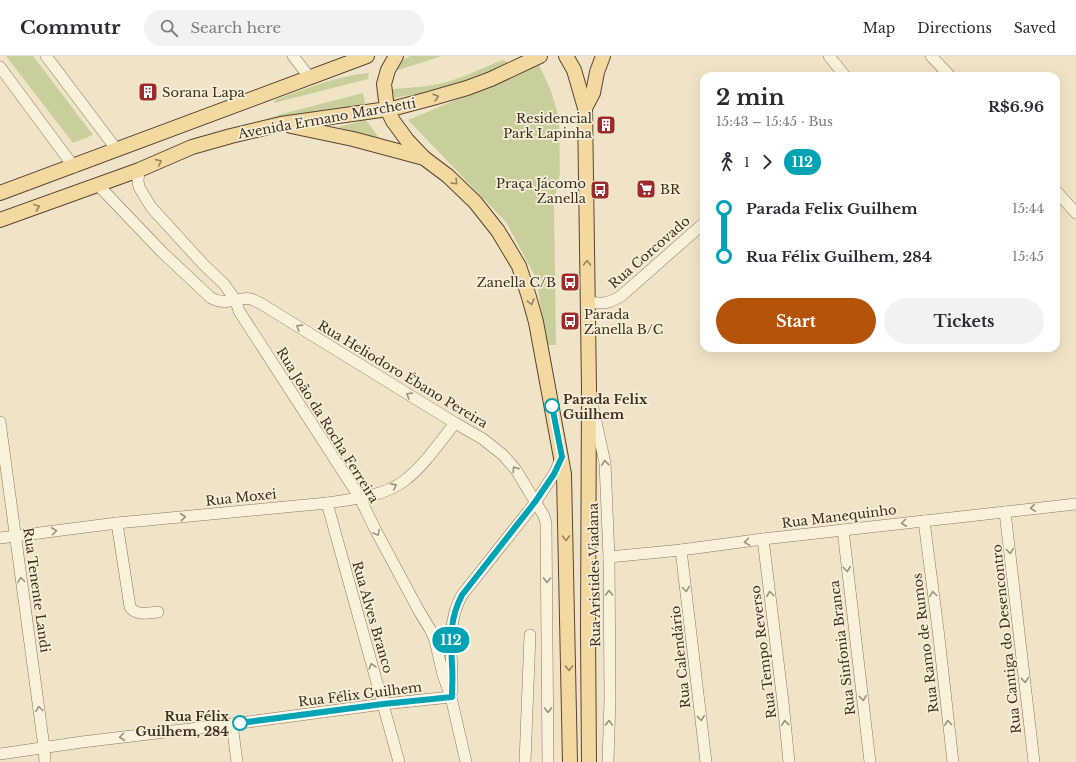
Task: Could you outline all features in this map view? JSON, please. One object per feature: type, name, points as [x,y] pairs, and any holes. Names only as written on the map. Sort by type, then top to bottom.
[{"type":"main road","points":[[0,193],[367,56]]},
{"type":"main road","points":[[396,56],[388,70],[384,84],[387,109],[393,121],[424,158],[448,176],[475,202],[498,231],[518,266],[536,322],[562,457],[566,499],[570,762]]},
{"type":"main road","name":"Avenida Ermano Marchetti","points":[[0,220],[139,170],[192,147],[281,124],[387,109],[429,99],[491,79],[540,56]]},
{"type":"main road","points":[[566,56],[574,70],[585,108],[589,388],[589,762]]},
{"type":"main road","points":[[585,108],[593,93],[597,72],[603,56]]},
{"type":"main road","points":[[281,124],[353,139],[424,158]]},
{"type":"street","points":[[46,56],[117,150]]},
{"type":"street","points":[[293,56],[310,78]]},
{"type":"street","points":[[829,56],[842,72]]},
{"type":"street","points":[[931,56],[946,72]]},
{"type":"street","points":[[0,67],[74,166]]},
{"type":"street","points":[[139,170],[138,181],[143,194],[151,207],[204,265],[224,284],[236,301]]},
{"type":"street","name":"Rua Heliodoro Ébano Pereira","points":[[98,185],[162,252],[211,298],[218,301],[251,299],[260,303],[483,439],[503,455],[516,470],[544,516],[547,533],[546,600],[548,762]]},
{"type":"street","points":[[1060,195],[1076,213]]},
{"type":"street","name":"Rua Corcovado","points":[[587,302],[603,304],[612,302],[621,296],[700,227]]},
{"type":"street","name":"Rua João da Rocha Ferreira","points":[[236,301],[239,311],[360,498],[393,563],[430,629],[437,648],[443,674],[452,697]]},
{"type":"street","name":"Rua Aristides Viadana","points":[[589,388],[605,463],[609,557],[610,699],[608,762]]},
{"type":"street","name":"Rua Tenente Landi","points":[[0,422],[45,762]]},
{"type":"street","name":"Rua Moxei","points":[[0,538],[117,523],[327,503],[360,498],[384,491],[404,481],[419,466],[455,423]]},
{"type":"street","points":[[466,762],[452,697],[451,625],[456,607],[462,595],[535,502],[554,474],[562,457]]},
{"type":"street","name":"Rua Alves Branco","points":[[327,503],[399,762]]},
{"type":"street","name":"Rua Manequinho","points":[[609,557],[681,550],[1074,503]]},
{"type":"street","name":"Rua Cantiga do Desencontro","points":[[1006,512],[1034,762]]},
{"type":"street","name":"Rua Ramo de Rumos","points":[[924,521],[953,762]]},
{"type":"street","points":[[117,523],[130,607],[134,612],[138,613],[158,612]]},
{"type":"street","name":"Rua Sinfonia Branca","points":[[843,530],[870,762]]},
{"type":"street","name":"Rua Tempo Reverso","points":[[763,539],[789,762]]},
{"type":"street","name":"Rua Calendário","points":[[681,550],[706,762]]},
{"type":"street","points":[[525,762],[530,635]]},
{"type":"street","name":"Rua Félix Guilhem","points":[[0,754],[82,742],[383,704],[452,697]]},
{"type":"street","points":[[232,724],[237,762]]},
{"type":"green space","points":[[6,56],[33,56],[93,135],[73,143]]},
{"type":"green space","points":[[410,56],[442,56],[398,70],[395,65]]},
{"type":"green space","points":[[503,60],[509,63],[460,84],[394,98],[392,89],[427,86],[447,82]]},
{"type":"green space","points":[[539,65],[551,91],[559,118],[560,173],[554,202],[556,345],[547,345],[536,278],[506,222],[408,120]]},
{"type":"green space","points":[[369,73],[368,79],[274,103],[275,100],[321,84],[344,77]]},
{"type":"green space","points":[[363,93],[366,108],[257,122],[278,115]]},
{"type":"green space","points":[[366,120],[381,141],[338,127]]},
{"type":"bus line","name":"112","points":[[240,723],[383,704],[452,697],[451,625],[456,607],[462,595],[548,484],[562,457],[552,406]]},
{"type":"place","name":"Sorana Lapa","points":[[148,92]]},
{"type":"place","name":"Residencial Park Lapinha","points":[[606,125]]},
{"type":"place","name":"BR","points":[[646,189]]},
{"type":"place","name":"Praça Jácomo Zanella","points":[[600,190]]},
{"type":"place","name":"Zanella C/B","points":[[570,282]]},
{"type":"place","name":"Parada Zanella B/C","points":[[570,321]]},
{"type":"place","name":"Parada Felix Guilhem","points":[[552,406]]},
{"type":"place","name":"Rua Félix Guilhem, 284","points":[[240,723]]}]
